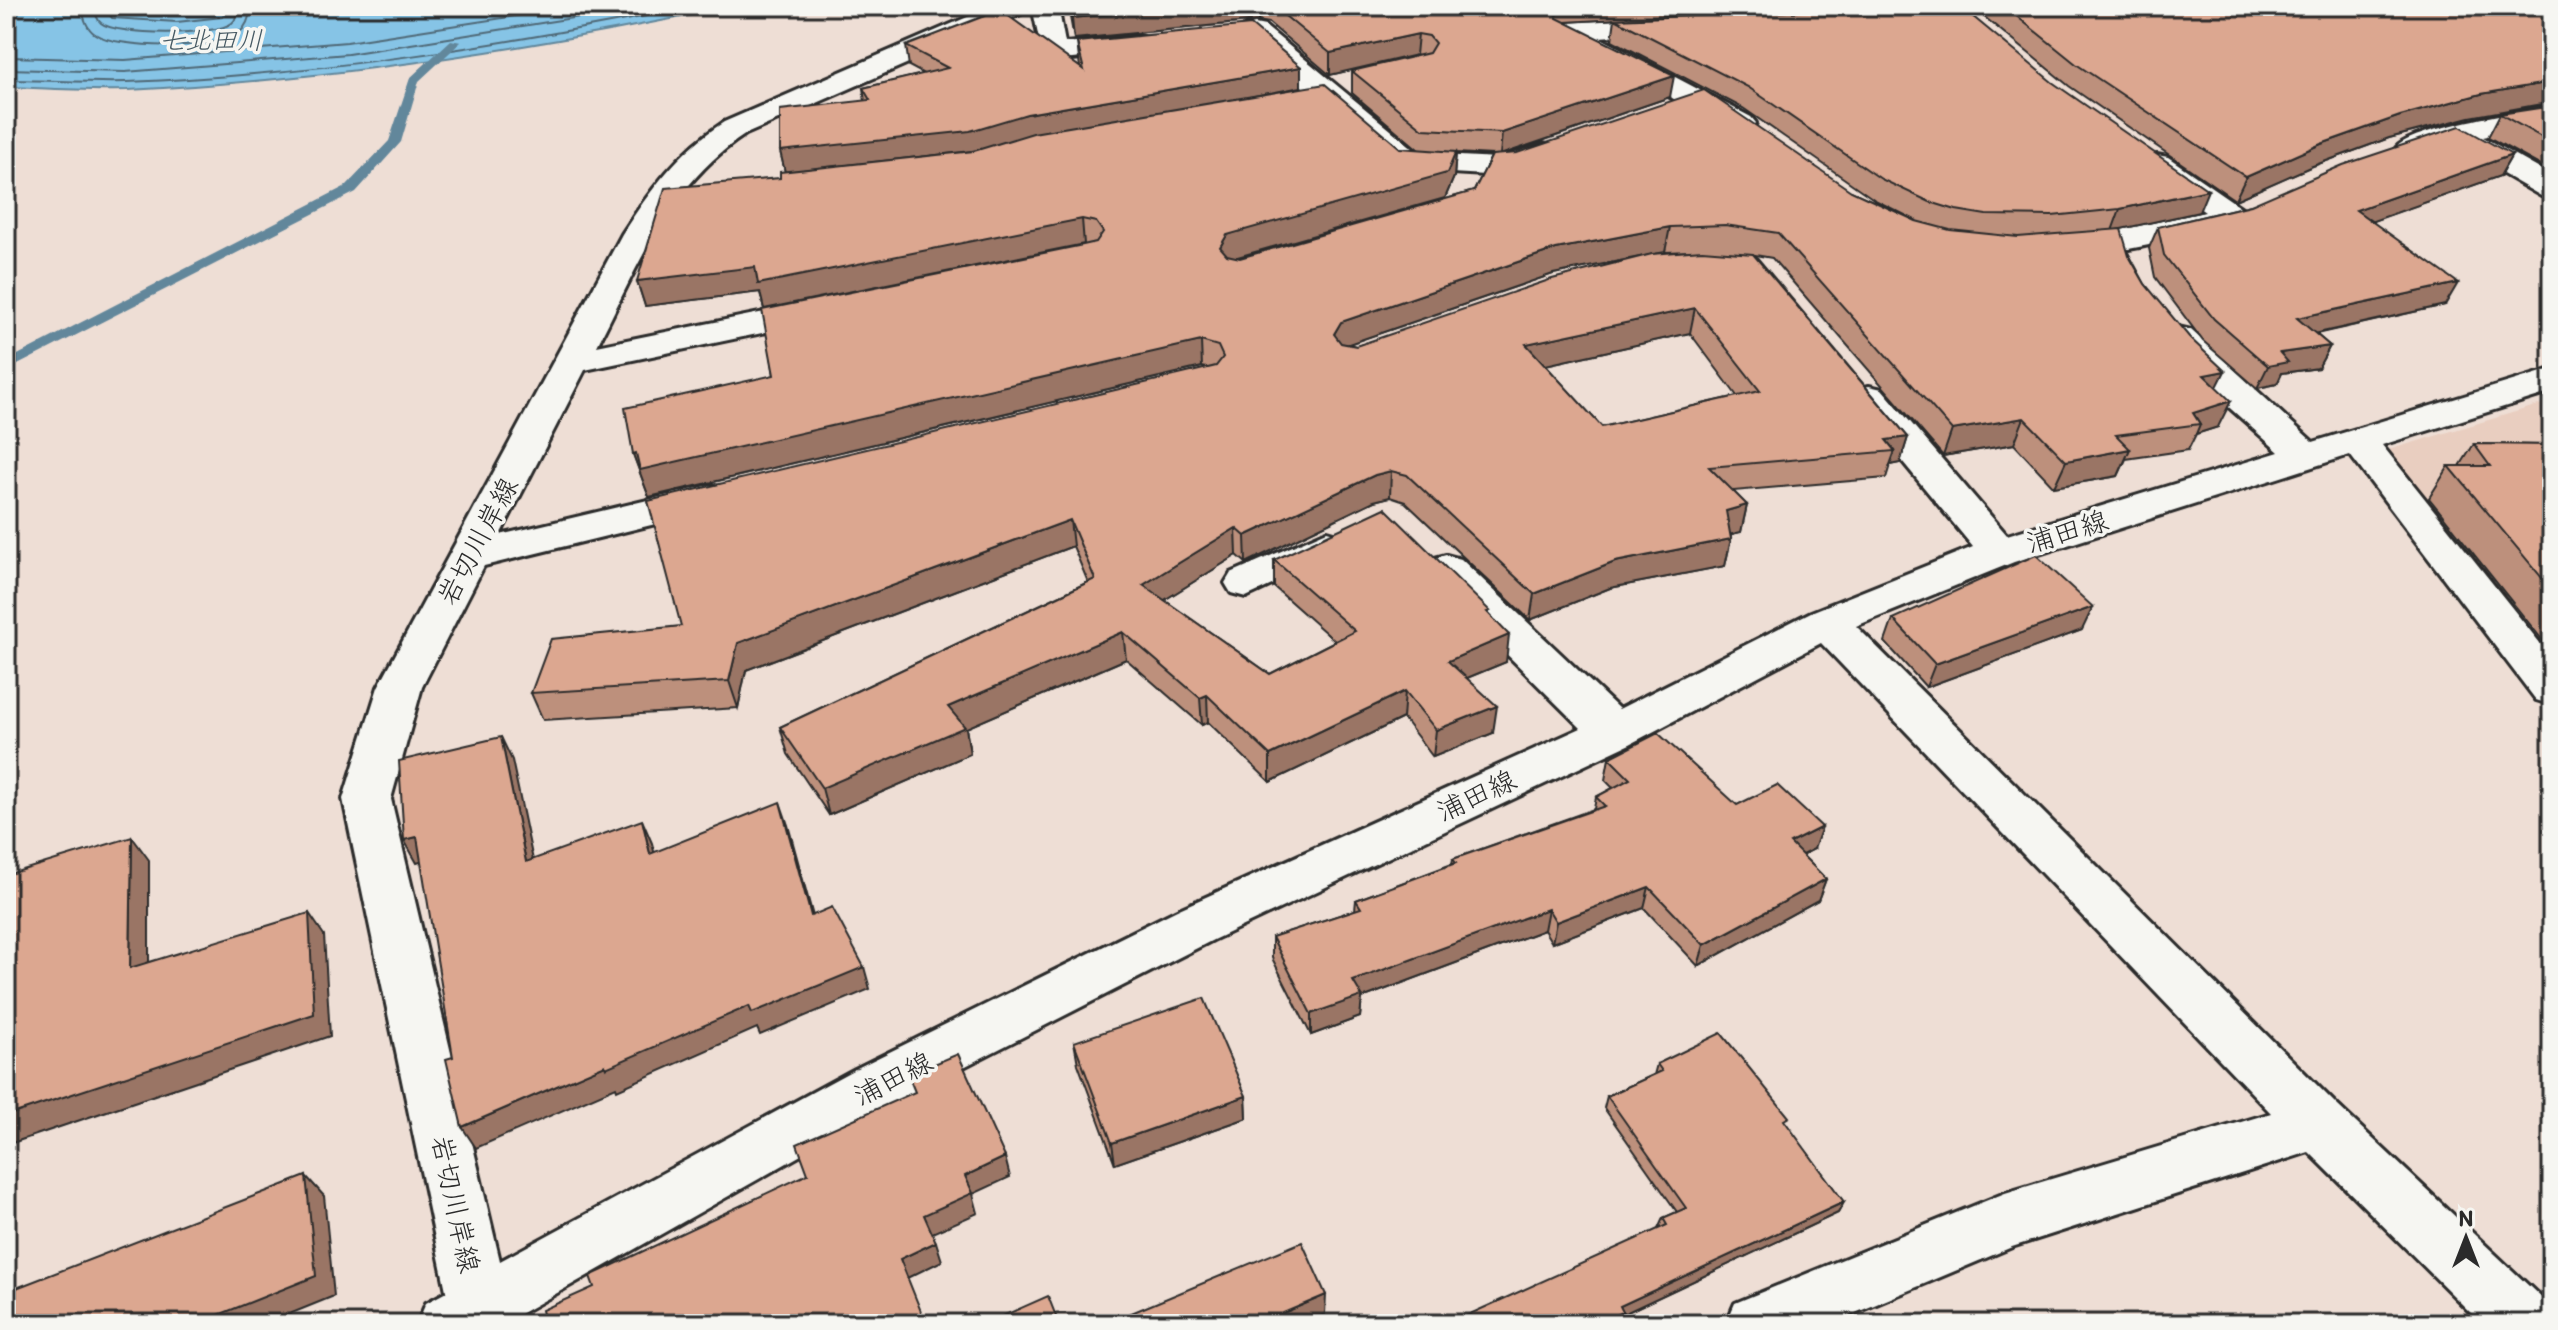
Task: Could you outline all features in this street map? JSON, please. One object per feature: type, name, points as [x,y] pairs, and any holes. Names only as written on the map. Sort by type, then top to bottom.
[{"type":"street","name":"岩切川岸線","points":[[470,1318],[367,799],[400,687],[570,362],[660,198],[700,149],[735,128],[1016,6]]},
{"type":"street","points":[[1045,6],[1053,53],[1164,42]]},
{"type":"street","points":[[1704,24],[1566,31],[1701,100],[1763,140]]},
{"type":"street","points":[[1227,35],[1258,32],[1336,87],[1412,163],[1471,179],[1573,143]]},
{"type":"street","points":[[1286,102],[1336,87]]},
{"type":"street","points":[[1658,114],[1701,100]]},
{"type":"street","points":[[2389,155],[2455,134],[2552,114]]},
{"type":"street","points":[[2455,134],[2552,189]]},
{"type":"street","points":[[2031,249],[2130,252],[2243,210],[2132,146]]},
{"type":"street","points":[[660,198],[708,193]]},
{"type":"street","points":[[570,362],[851,305]]},
{"type":"street","points":[[2162,315],[2188,351],[2307,457]]},
{"type":"street","points":[[1850,374],[1999,552]]},
{"type":"street","name":"浦田線","points":[[470,1318],[874,1086],[1195,925],[1614,732],[1826,622],[1999,552],[2552,380]]},
{"type":"street","points":[[2359,441],[2552,689]]},
{"type":"street","points":[[468,556],[744,490]]},
{"type":"street","points":[[1246,583],[1360,527]]},
{"type":"street","points":[[1423,546],[1614,732]]},
{"type":"street","points":[[1826,622],[2318,1124],[2525,1324]]},
{"type":"street","points":[[1757,1324],[2005,1221],[2318,1124]]},
{"type":"shaded area","points":[[2552,401],[2552,660],[2385,451]]},
{"type":"water","name":"七北田川","points":[[6,6],[81,6],[177,14],[287,6],[735,6],[433,60],[281,79],[113,90],[6,87]]},
{"type":"building","points":[[1070,6],[1195,6],[1072,18]]},
{"type":"building","points":[[1273,6],[1554,6],[1552,8],[1557,18],[1674,76],[1502,133],[1423,129],[1352,71],[1429,53],[1435,43],[1429,36],[1418,34],[1330,53]]},
{"type":"building","points":[[1960,6],[2052,82],[2208,190],[2120,209],[2052,216],[1986,215],[1956,210],[1930,202],[1881,179],[1748,87],[1615,19]]},
{"type":"building","points":[[2004,6],[2552,6],[2552,82],[2481,94],[2400,116],[2321,144],[2246,177],[2076,64]]},
{"type":"building","points":[[1000,10],[1084,70],[1077,42],[1251,25],[1301,67],[1027,114],[970,131],[780,151],[780,110],[870,100],[863,88],[948,68],[906,46]]},
{"type":"building","points":[[1325,84],[1400,148],[1456,152],[1447,173],[1227,235],[1220,247],[1227,255],[1240,258],[1474,191],[1492,155],[1517,153],[1704,90],[1851,191],[1916,221],[1950,230],[2018,237],[2121,229],[2129,256],[2145,284],[2190,338],[2225,371],[2204,375],[2231,401],[2193,413],[2200,424],[2116,435],[2130,449],[2066,461],[2024,418],[1952,430],[1778,233],[1725,225],[1670,227],[1556,249],[1341,322],[1334,334],[1341,343],[1356,346],[1552,279],[1652,254],[1702,250],[1753,254],[1908,437],[1886,440],[1895,451],[1709,467],[1747,505],[1726,511],[1731,539],[1615,562],[1534,594],[1407,475],[1391,471],[1375,475],[1245,536],[1236,528],[1143,585],[1270,674],[1355,631],[1274,560],[1385,508],[1490,611],[1487,612],[1509,635],[1448,661],[1497,706],[1436,730],[1405,691],[1270,755],[1207,695],[1200,698],[1123,632],[948,707],[965,727],[822,788],[780,727],[1095,579],[1070,520],[738,643],[729,681],[531,693],[551,639],[681,626],[648,501],[1216,366],[1223,357],[1218,346],[1201,341],[640,470],[636,453],[633,454],[625,408],[774,375],[762,310],[1083,245],[1096,242],[1103,232],[1096,222],[1082,219],[758,284],[755,267],[637,281],[665,188],[780,178],[780,172],[974,151],[1033,133]],"holes":[[[1695,308],[1760,391],[1602,427],[1526,344]]]},
{"type":"building","points":[[2552,106],[2552,143],[2500,114]]},
{"type":"building","points":[[2460,126],[2512,155],[2356,210],[2458,283],[2297,318],[2330,346],[2280,353],[2288,362],[2268,366],[2214,319],[2164,255],[2158,227],[2251,205],[2343,165]]},
{"type":"building","points":[[2474,444],[2552,445],[2552,590],[2449,466],[2490,466]]},
{"type":"building","points":[[2036,555],[2093,607],[1935,664],[1893,619]]},
{"type":"building","points":[[1658,733],[1737,805],[1777,785],[1822,827],[1790,843],[1826,879],[1704,945],[1649,887],[1556,922],[1548,909],[1353,981],[1362,996],[1311,1014],[1272,937],[1361,908],[1356,900],[1456,863],[1453,859],[1605,806],[1596,797],[1630,779],[1609,758]]},
{"type":"building","points":[[501,737],[526,862],[642,820],[650,854],[780,802],[811,916],[832,907],[864,967],[752,1013],[749,1006],[462,1127],[446,1059],[453,1057],[417,837],[404,840],[399,761]]},
{"type":"building","points":[[132,837],[130,968],[309,913],[314,1014],[6,1116],[6,875]]},
{"type":"building","points":[[1204,998],[1246,1096],[1112,1143],[1074,1042]]},
{"type":"building","points":[[1721,1033],[1789,1117],[1784,1120],[1844,1202],[1620,1306],[1623,1312],[1597,1324],[1448,1324],[1667,1225],[1663,1218],[1686,1208],[1607,1096],[1662,1071],[1657,1064]]},
{"type":"building","points":[[958,1054],[1005,1157],[965,1176],[973,1193],[924,1215],[936,1242],[900,1259],[926,1324],[545,1324],[542,1310],[594,1287],[590,1276],[808,1174],[797,1144],[915,1092],[908,1075]]},
{"type":"building","points":[[306,1176],[316,1276],[196,1324],[6,1324],[6,1292]]},
{"type":"building","points":[[1302,1242],[1326,1295],[1257,1324],[1105,1324]]},
{"type":"building","points":[[1048,1296],[1059,1324],[985,1324]]},
{"type":"waterway","points":[[6,367],[351,189],[395,142],[414,80],[455,42]]}]
